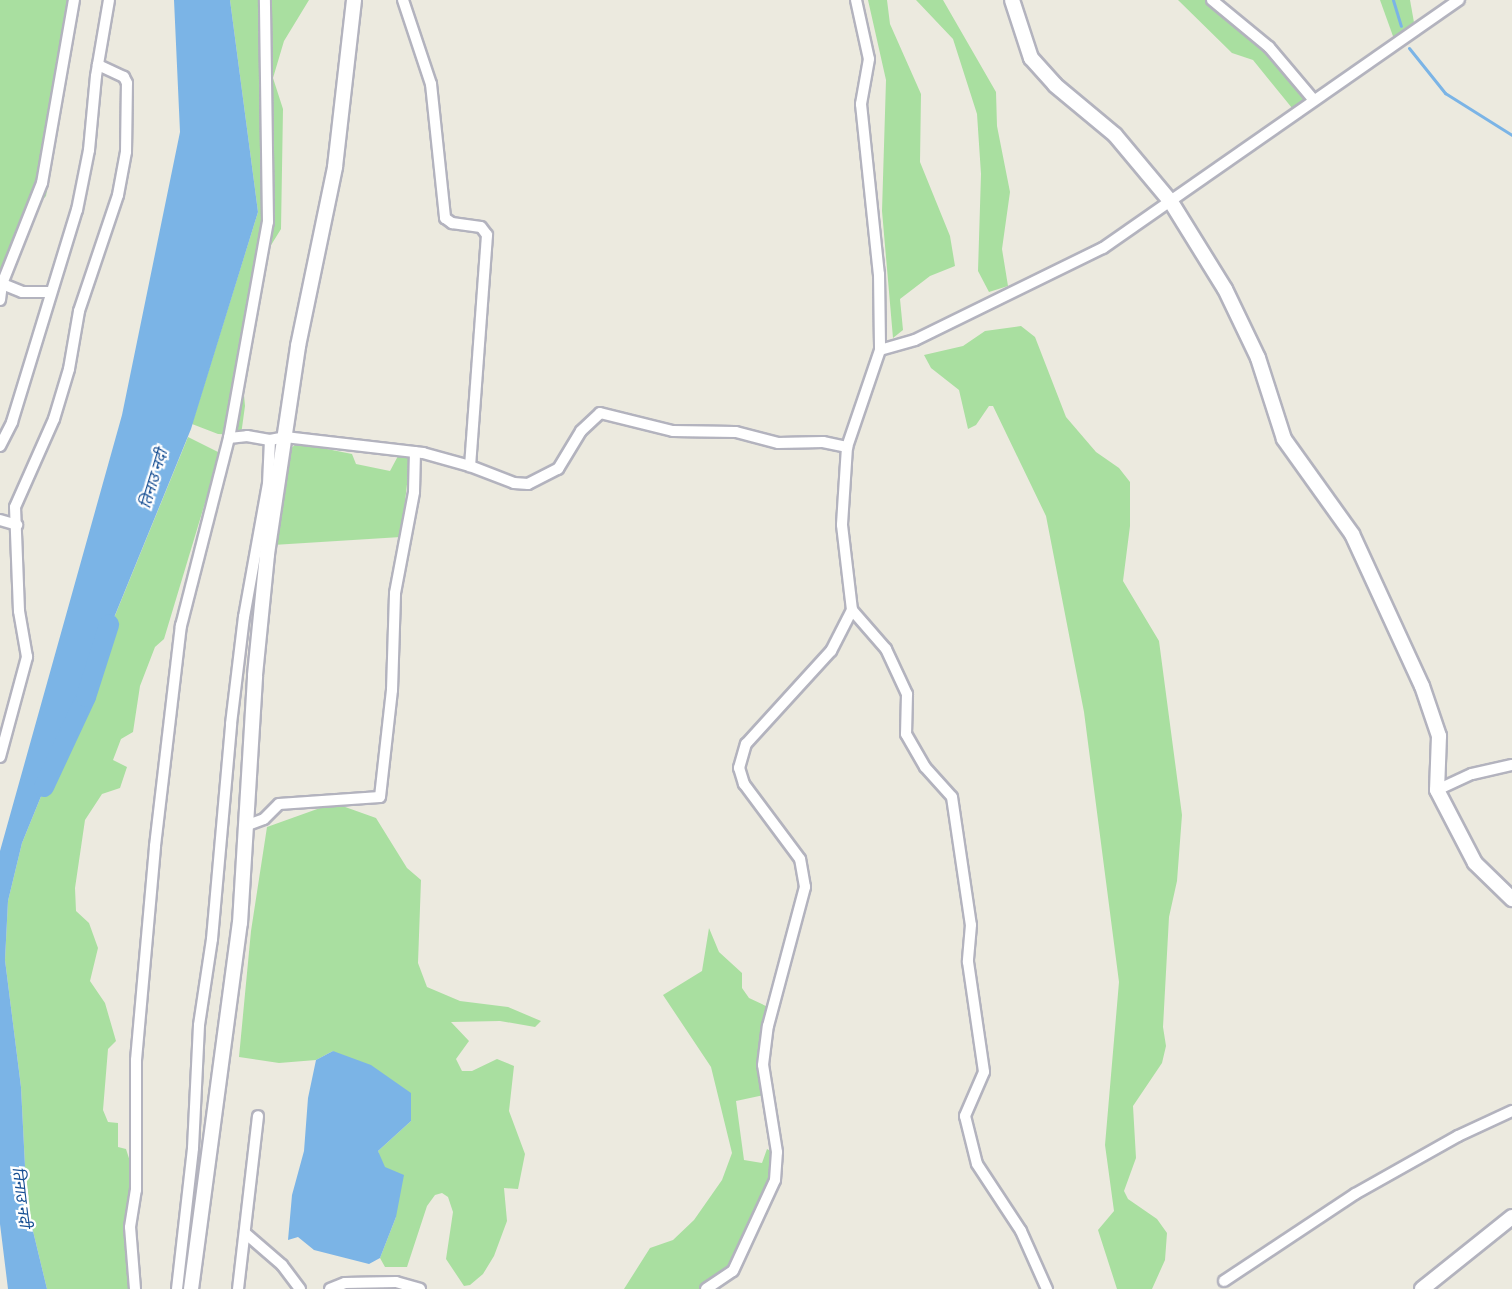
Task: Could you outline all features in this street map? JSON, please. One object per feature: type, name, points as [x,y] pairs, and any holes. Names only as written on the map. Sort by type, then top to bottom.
[{"type":"street","points":[[0,300],[1,284],[42,183],[74,0]]},
{"type":"street","points":[[0,446],[12,422],[49,292],[77,210],[89,150],[98,65],[109,0]]},
{"type":"street","points":[[135,1289],[130,1227],[136,1190],[136,1060],[155,846],[181,626],[229,438],[268,222],[265,0]]},
{"type":"street","points":[[191,1289],[240,922],[245,826],[267,554],[298,346],[335,167],[354,0]]},
{"type":"street","points":[[403,0],[431,84],[445,218],[452,223],[481,227],[487,235],[470,466]]},
{"type":"street","points":[[706,1289],[733,1271],[775,1180],[777,1152],[763,1065],[768,1026],[805,887],[800,859],[744,784],[739,768],[746,744],[831,651],[852,610],[842,525],[847,447],[880,350],[879,273],[861,104],[869,59],[856,0]]},
{"type":"street","points":[[1012,0],[1031,58],[1055,85],[1114,135],[1171,202],[1225,289],[1258,358],[1284,439],[1352,534],[1422,686],[1439,736],[1437,790],[1475,863],[1512,899]]},
{"type":"street","points":[[1212,0],[1269,47],[1313,99]]},
{"type":"street","points":[[880,350],[915,340],[1103,248],[1171,202],[1313,99],[1420,30],[1459,0]]},
{"type":"street","points":[[0,757],[27,657],[19,611],[15,507],[54,419],[69,369],[79,310],[118,195],[128,121],[128,83],[124,77],[98,65]]},
{"type":"street","points":[[1,284],[22,292],[49,292]]},
{"type":"street","points":[[229,438],[247,436],[270,440],[285,437],[416,452],[470,466],[514,483],[537,482],[558,469],[589,421],[607,413],[673,431],[736,432],[778,443],[823,442],[847,447]]},
{"type":"street","points":[[177,1289],[193,1148],[200,1025],[212,939],[231,724],[244,617],[268,484],[270,440]]},
{"type":"street","points":[[245,826],[264,819],[279,804],[380,797],[392,690],[395,592],[414,492],[416,452]]},
{"type":"street","points":[[0,519],[17,525]]},
{"type":"street","points":[[852,610],[886,649],[907,694],[906,734],[925,767],[952,797],[971,925],[968,962],[984,1071],[964,1116],[977,1164],[1021,1231],[1047,1289]]},
{"type":"street","points":[[1437,790],[1472,774],[1512,765]]},
{"type":"street","points":[[1224,1281],[1355,1194],[1458,1136],[1512,1111]]},
{"type":"street","points":[[238,1289],[258,1116]]},
{"type":"street","points":[[1422,1289],[1512,1217]]},
{"type":"street","points":[[245,1233],[282,1265],[300,1289]]},
{"type":"street","points":[[330,1289],[345,1283],[396,1282],[420,1289]]},
{"type":"green space","points":[[0,0],[80,0],[46,196],[35,208],[0,299]]},
{"type":"green space","points":[[230,0],[309,0],[284,41],[273,78],[283,109],[281,229],[260,263],[240,351],[245,406],[241,435],[218,434],[192,424],[258,212]]},
{"type":"green space","points":[[868,0],[887,0],[890,24],[921,94],[920,162],[950,236],[955,266],[930,276],[900,299],[903,330],[893,338],[882,211],[886,80]]},
{"type":"green space","points":[[916,0],[943,0],[996,92],[997,126],[1010,192],[1002,249],[1008,286],[989,292],[978,271],[981,174],[977,114],[953,39]]},
{"type":"green space","points":[[1178,0],[1206,0],[1263,47],[1308,98],[1292,108],[1253,60],[1232,53]]},
{"type":"green space","points":[[1380,0],[1410,0],[1415,28],[1394,39]]},
{"type":"green space","points":[[1021,326],[1035,337],[1066,417],[1096,452],[1119,468],[1130,482],[1130,526],[1123,581],[1159,641],[1182,815],[1177,881],[1169,917],[1163,1027],[1166,1046],[1162,1063],[1133,1106],[1136,1158],[1124,1191],[1128,1199],[1157,1219],[1167,1233],[1165,1260],[1152,1289],[1117,1289],[1098,1230],[1114,1211],[1105,1145],[1119,982],[1084,712],[1046,516],[993,406],[989,406],[976,425],[968,429],[959,390],[931,368],[924,355],[963,346],[985,331]]},
{"type":"green space","points":[[188,437],[220,453],[164,639],[155,647],[140,686],[133,732],[121,739],[113,760],[127,767],[120,788],[102,794],[85,820],[75,888],[76,911],[89,923],[98,948],[90,981],[105,1003],[116,1041],[108,1049],[103,1110],[108,1122],[118,1123],[118,1147],[126,1149],[135,1177],[129,1193],[127,1251],[128,1269],[134,1271],[133,1289],[47,1289],[27,1206],[21,1087],[5,960],[8,901],[22,843]]},
{"type":"green space","points":[[297,443],[352,454],[356,464],[390,471],[398,456],[410,458],[401,537],[273,545],[288,451]]},
{"type":"green space","points":[[334,803],[376,818],[407,868],[421,880],[418,963],[427,987],[460,1001],[508,1007],[541,1021],[535,1027],[500,1021],[451,1022],[469,1041],[456,1059],[462,1071],[472,1071],[497,1059],[514,1066],[509,1111],[525,1154],[518,1189],[504,1188],[507,1221],[494,1256],[483,1274],[470,1285],[464,1286],[446,1259],[453,1212],[448,1197],[442,1193],[435,1195],[427,1206],[407,1267],[385,1267],[380,1258],[396,1217],[378,1151],[411,1121],[333,1051],[316,1060],[279,1063],[239,1057],[251,931],[267,827]]},
{"type":"green space","points":[[709,928],[719,952],[742,973],[742,988],[749,998],[768,1007],[764,1095],[736,1101],[744,1160],[762,1163],[767,1149],[774,1153],[772,1179],[736,1258],[723,1274],[700,1289],[624,1289],[650,1248],[673,1240],[694,1220],[722,1180],[732,1153],[711,1067],[663,995],[702,971]]},
{"type":"water","points":[[174,0],[230,0],[258,212],[191,429],[22,843],[8,901],[5,960],[21,1087],[27,1206],[47,1289],[8,1289],[0,1224],[0,851],[122,415],[180,132]]},
{"type":"water","points":[[333,1051],[371,1065],[411,1093],[411,1121],[378,1151],[385,1167],[404,1175],[396,1217],[380,1258],[369,1264],[314,1250],[298,1237],[288,1240],[292,1195],[304,1151],[308,1098],[316,1060]]},
{"type":"waterway","points":[[1393,0],[1401,26]]},
{"type":"waterway","points":[[1409,48],[1445,93],[1512,135]]},
{"type":"waterway","name":"तिनाउ नदी","points":[[44,787],[86,697],[109,625]]}]
